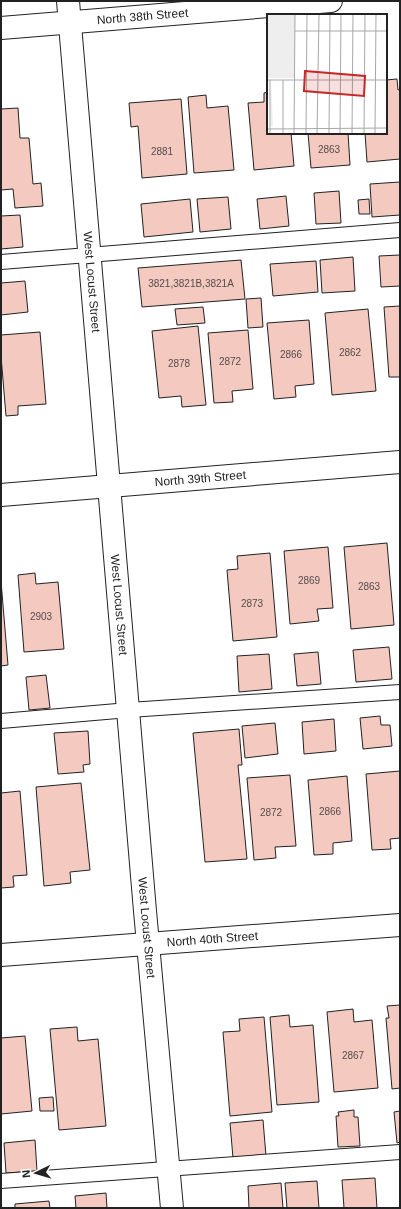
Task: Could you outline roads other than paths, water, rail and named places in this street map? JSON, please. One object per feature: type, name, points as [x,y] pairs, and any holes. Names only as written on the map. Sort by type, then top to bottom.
[{"type":"street","name":"West Locust Street","points":[[68,1],[148,944],[172,1208]]},
{"type":"street","name":"North 38th Street","points":[[1,28],[331,1]]},
{"type":"street","name":"North 39th Street","points":[[1,495],[400,462]]},
{"type":"street","name":"North 40th Street","points":[[1,956],[400,925]]},
{"type":"lane","points":[[1,262],[400,230]]},
{"type":"lane","points":[[1,721],[129,710],[400,692]]},
{"type":"lane","points":[[1,1181],[400,1152]]}]
